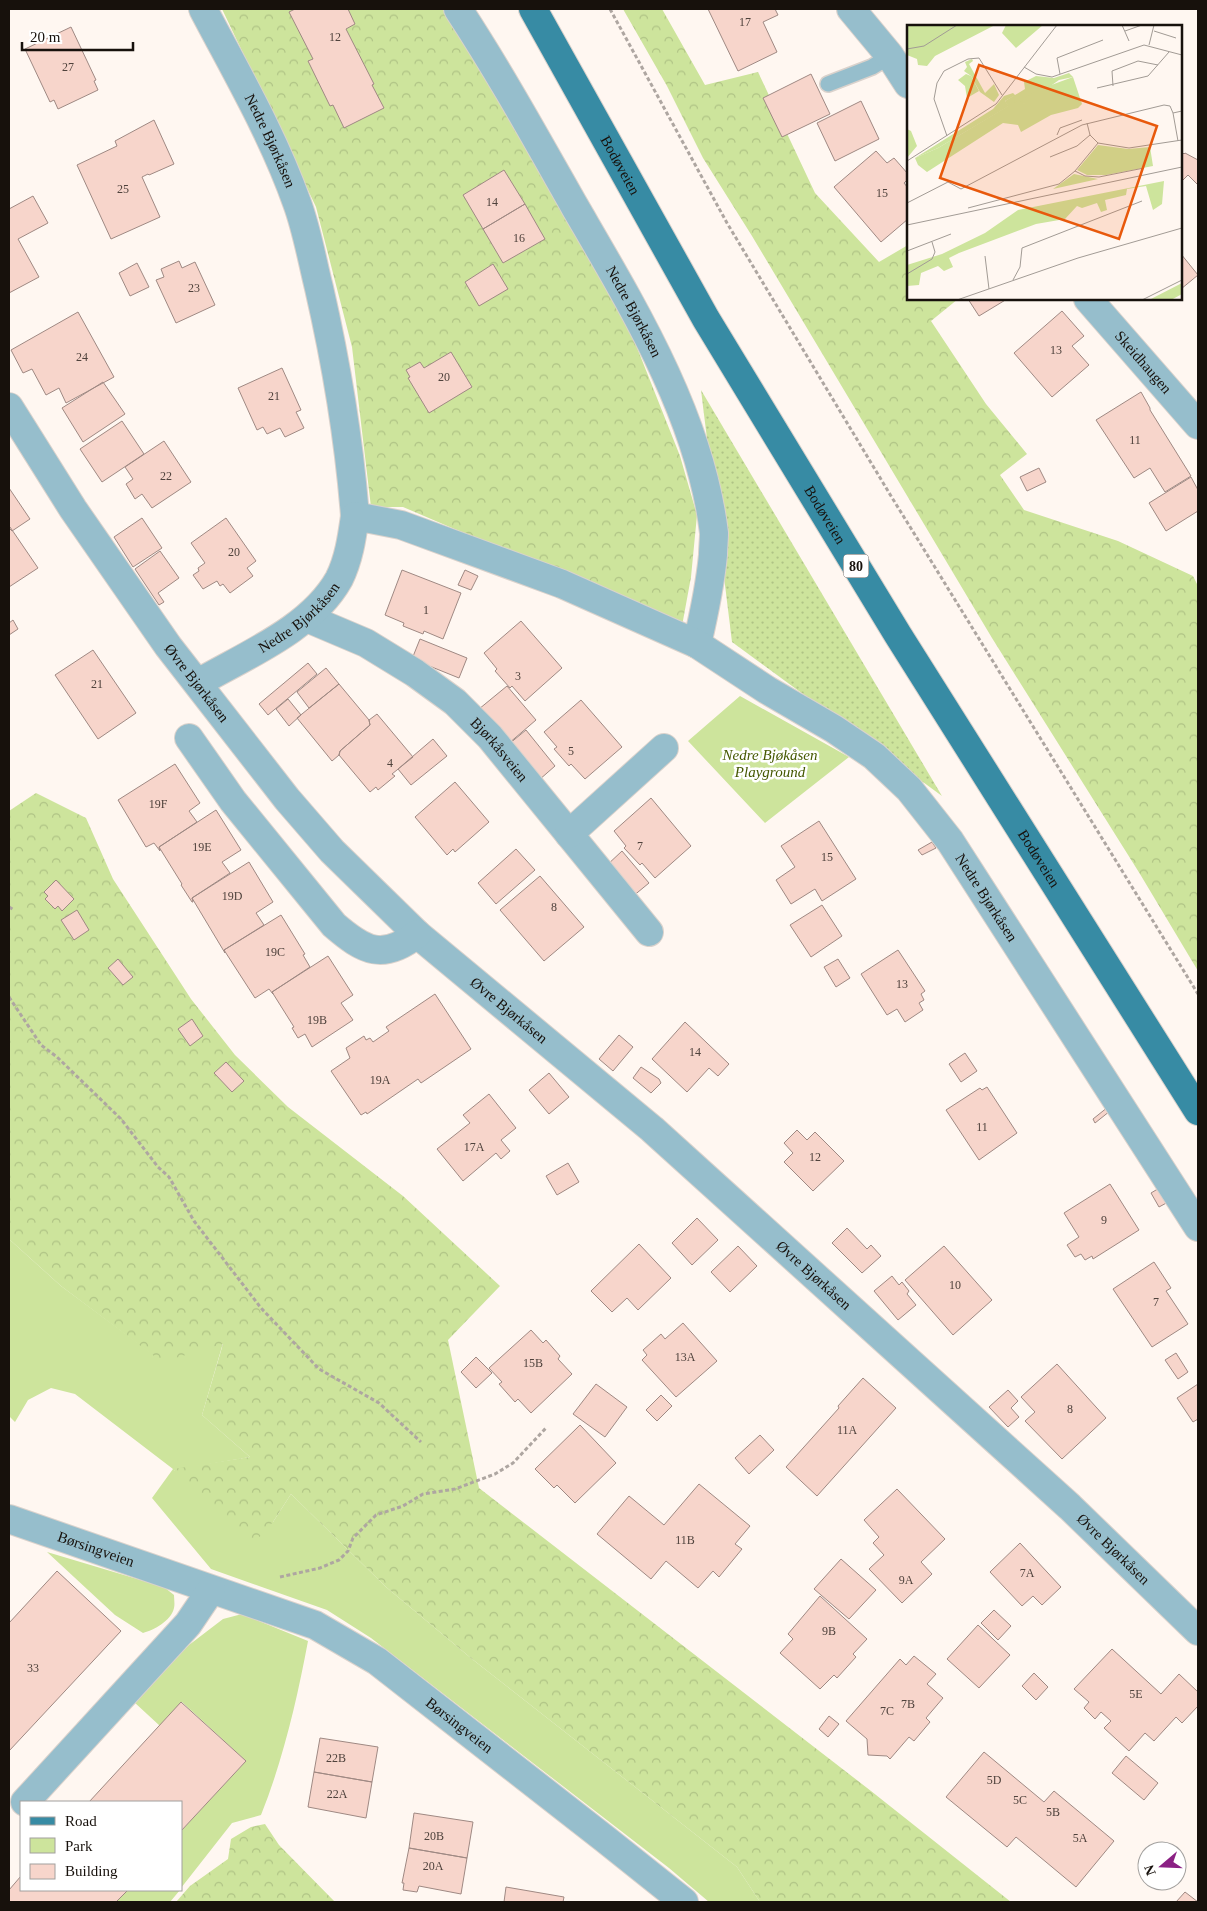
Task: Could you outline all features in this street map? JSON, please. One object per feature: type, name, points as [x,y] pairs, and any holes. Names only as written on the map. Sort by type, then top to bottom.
[{"type":"main road","name":"Bodøveien","points":[[533,9],[711,328],[898,635],[1198,1111]]},
{"type":"street","name":"Nedre Bjørkåsen","points":[[198,683],[285,634],[307,618],[328,596],[340,578],[350,547],[355,516],[344,423],[329,332],[298,204],[271,141],[203,9]]},
{"type":"street","name":"Nedre Bjørkåsen","points":[[458,9],[490,59],[624,291],[654,349],[675,396],[706,485],[714,535],[710,586],[697,644]]},
{"type":"street","points":[[851,9],[890,56],[907,82]]},
{"type":"street","name":"Skeidhaugen","points":[[1089,300],[1198,425]]},
{"type":"street","name":"Øvre Bjørkåsen","points":[[9,407],[79,517],[168,646],[241,740],[332,851],[417,934],[652,1129],[1070,1507],[1198,1630]]},
{"type":"street","name":"Nedre Bjørkåsen","points":[[355,516],[401,525],[562,584],[697,644],[866,751],[909,789],[950,841],[1198,1227]]},
{"type":"street","name":"Bjørkåsveien","points":[[307,618],[366,643],[455,702],[490,737],[649,932]]},
{"type":"street","points":[[189,738],[233,801],[334,925],[349,938],[375,950],[389,950],[400,947],[417,934]]},
{"type":"street","points":[[569,834],[664,748]]},
{"type":"street","name":"Børsingveien","points":[[9,1519],[315,1625],[377,1661],[684,1902]]},
{"type":"street","points":[[25,1801],[188,1624],[211,1590]]},
{"type":"street","points":[[9,1820],[20,1807]]},
{"type":"lane","points":[[828,84],[872,67],[890,56]]},
{"type":"path","points":[[610,9],[727,223],[890,496],[1198,994]]},
{"type":"path","points":[[9,907],[14,910]]},
{"type":"path","points":[[9,997],[41,1045],[57,1057],[121,1119],[158,1167],[169,1177],[194,1221],[247,1292],[320,1369],[379,1403],[421,1442]]},
{"type":"path","points":[[272,1579],[320,1568],[338,1560],[348,1551],[353,1538],[376,1515],[404,1506],[423,1494],[455,1489],[495,1474],[513,1463],[546,1428]]},
{"type":"green space","points":[[222,9],[444,9],[518,129],[632,335],[680,456],[697,515],[691,577],[682,626],[403,507],[371,507],[352,347],[316,207]]},
{"type":"green space","points":[[623,9],[662,9],[705,85],[758,72],[815,193],[879,262],[907,246],[907,300],[957,300],[931,321],[986,404],[1027,454],[1000,475],[1024,510],[1118,541],[1193,576],[1198,586],[1198,971],[1140,874],[992,638],[752,236],[703,158],[667,86]]},
{"type":"green space","points":[[701,390],[942,796],[732,642]]},
{"type":"green space","name":"Nedre Bjøkåsen Playground","points":[[740,696],[849,757],[765,823],[688,741]]},
{"type":"green space","points":[[36,793],[86,818],[113,879],[191,999],[235,1055],[288,1107],[403,1196],[500,1286],[448,1340],[479,1488],[871,1791],[1011,1902],[760,1902],[737,1867],[472,1659],[386,1587],[291,1494],[273,1522],[254,1543],[173,1469],[250,1457],[202,1415],[223,1344],[162,1362],[61,1286],[9,1239],[9,811]]},
{"type":"green space","points":[[9,1239],[61,1286],[162,1361],[223,1343],[202,1415],[250,1457],[174,1470],[273,1522],[291,1494],[386,1587],[472,1659],[737,1867],[760,1902],[709,1902],[669,1868],[371,1638],[327,1610],[211,1569],[152,1498],[173,1469],[75,1394],[51,1388],[28,1400],[15,1422],[9,1416]]},
{"type":"green space","points":[[47,1552],[164,1587],[174,1595],[172,1613],[162,1624],[143,1633],[115,1615]]},
{"type":"green space","points":[[242,1614],[308,1641],[289,1730],[261,1815],[232,1823],[182,1887],[182,1830],[246,1761],[182,1702],[160,1726],[134,1702],[189,1645],[223,1619]]},
{"type":"green space","points":[[265,1824],[279,1845],[335,1902],[176,1902],[190,1886],[228,1859],[231,1839],[251,1827]]},
{"type":"green space","points":[[127,1891],[179,1891],[170,1902],[116,1902]]},
{"type":"building","points":[[295,9],[348,9],[355,24],[346,29],[384,108],[344,128],[333,105],[330,106],[308,61],[313,59],[289,12]]},
{"type":"building","points":[[708,9],[775,9],[778,15],[763,22],[777,52],[738,71]]},
{"type":"building","points":[[71,27],[96,80],[94,81],[98,90],[58,109],[54,100],[50,102],[25,49]]},
{"type":"building","points":[[811,74],[830,114],[782,137],[763,98]]},
{"type":"building","points":[[861,101],[879,139],[835,161],[817,123]]},
{"type":"building","points":[[154,120],[174,164],[142,177],[160,217],[111,239],[77,165],[117,146],[115,141]]},
{"type":"building","points":[[876,151],[887,163],[894,158],[907,173],[907,180],[904,183],[907,187],[907,220],[881,242],[834,187]]},
{"type":"building","points":[[1182,152],[1198,160],[1198,185],[1188,175],[1182,181]]},
{"type":"building","points":[[504,170],[525,204],[483,229],[463,195]]},
{"type":"building","points":[[33,196],[48,223],[18,239],[39,277],[9,293],[9,209]]},
{"type":"building","points":[[525,204],[545,239],[503,263],[483,229]]},
{"type":"building","points":[[1182,255],[1198,275],[1182,288]]},
{"type":"building","points":[[179,261],[182,268],[195,262],[215,305],[176,323],[156,280],[164,277],[161,269]]},
{"type":"building","points":[[137,263],[149,287],[130,296],[119,273]]},
{"type":"building","points":[[493,264],[508,289],[479,306],[465,282]]},
{"type":"building","points":[[969,300],[1005,300],[979,316]]},
{"type":"building","points":[[1062,311],[1084,336],[1072,346],[1089,365],[1052,397],[1014,353]]},
{"type":"building","points":[[78,312],[114,377],[66,403],[59,388],[46,395],[32,369],[23,373],[11,350]]},
{"type":"building","points":[[451,352],[472,387],[429,413],[408,378],[410,377],[406,370],[420,362],[424,368]]},
{"type":"building","points":[[282,368],[301,410],[296,412],[304,428],[285,437],[280,428],[267,434],[263,427],[257,430],[238,388]]},
{"type":"building","points":[[103,382],[125,414],[83,442],[62,408]]},
{"type":"building","points":[[1141,392],[1191,476],[1165,492],[1150,468],[1134,478],[1096,420]]},
{"type":"building","points":[[122,421],[144,454],[102,482],[80,449]]},
{"type":"building","points":[[164,441],[191,482],[152,508],[142,494],[135,499],[126,484],[133,479],[125,467]]},
{"type":"building","points":[[1039,468],[1046,482],[1027,491],[1020,477]]},
{"type":"building","points":[[1191,477],[1198,490],[1198,511],[1166,531],[1149,503]]},
{"type":"building","points":[[9,488],[30,519],[12,531],[9,528]]},
{"type":"building","points":[[142,518],[162,548],[133,567],[114,537]]},
{"type":"building","points":[[226,518],[256,561],[247,568],[253,576],[230,593],[223,584],[220,586],[217,581],[203,589],[193,575],[205,563],[191,543]]},
{"type":"building","points":[[9,528],[38,568],[9,587]]},
{"type":"building","points":[[160,551],[179,578],[158,593],[164,602],[159,605],[135,569]]},
{"type":"building","points":[[402,570],[461,593],[443,639],[424,631],[423,634],[403,626],[404,623],[385,615]]},
{"type":"building","points":[[465,570],[478,576],[471,590],[458,585]]},
{"type":"building","points":[[13,620],[18,629],[9,635],[9,623]]},
{"type":"building","points":[[521,621],[562,668],[525,701],[495,671],[497,669],[484,653]]},
{"type":"building","points":[[420,639],[467,658],[459,678],[412,659]]},
{"type":"building","points":[[93,650],[136,713],[98,739],[55,675]]},
{"type":"building","points":[[308,663],[317,674],[268,715],[259,704]]},
{"type":"building","points":[[326,668],[339,684],[309,708],[297,692]]},
{"type":"building","points":[[339,684],[369,720],[370,725],[340,751],[339,755],[332,761],[297,718]]},
{"type":"building","points":[[507,686],[536,720],[508,744],[479,709]]},
{"type":"building","points":[[288,699],[301,715],[289,726],[276,709]]},
{"type":"building","points":[[581,700],[622,747],[585,779],[571,764],[569,766],[554,749],[557,747],[544,732]]},
{"type":"building","points":[[377,714],[413,757],[392,774],[395,776],[378,790],[376,787],[370,792],[339,755],[340,751],[370,725],[369,720]]},
{"type":"building","points":[[526,730],[555,766],[539,780],[509,744]]},
{"type":"building","points":[[433,739],[447,756],[411,785],[398,769]]},
{"type":"building","points":[[175,764],[200,803],[189,811],[197,822],[159,847],[160,851],[154,843],[146,847],[118,800]]},
{"type":"building","points":[[455,782],[489,822],[455,852],[453,849],[447,855],[415,817]]},
{"type":"building","points":[[651,798],[691,846],[655,878],[642,863],[640,865],[624,848],[626,846],[614,831]]},
{"type":"building","points":[[216,810],[241,850],[222,862],[230,873],[192,898],[192,902],[159,847]]},
{"type":"building","points":[[819,821],[856,879],[822,901],[815,889],[791,904],[776,880],[795,867],[781,846]]},
{"type":"building","points":[[932,842],[936,848],[922,855],[918,850]]},
{"type":"building","points":[[516,849],[535,870],[496,904],[478,883]]},
{"type":"building","points":[[622,851],[649,883],[632,897],[606,866]]},
{"type":"building","points":[[249,862],[273,902],[256,913],[264,925],[224,950],[225,953],[192,898]]},
{"type":"building","points":[[540,876],[584,927],[544,961],[500,910]]},
{"type":"building","points":[[56,880],[74,899],[62,911],[58,906],[55,909],[45,899],[48,896],[44,892]]},
{"type":"building","points":[[822,905],[842,936],[811,957],[790,925]]},
{"type":"building","points":[[77,910],[89,930],[74,940],[61,920]]},
{"type":"building","points":[[281,915],[305,954],[303,955],[310,967],[272,992],[273,994],[269,989],[255,998],[224,950]]},
{"type":"building","points":[[898,950],[925,991],[921,994],[924,1000],[919,1003],[923,1010],[905,1022],[897,1009],[887,1015],[861,974]]},
{"type":"building","points":[[328,956],[353,995],[341,1003],[353,1020],[312,1047],[305,1034],[298,1038],[292,1028],[294,1027],[272,992]]},
{"type":"building","points":[[118,959],[133,977],[123,985],[108,968]]},
{"type":"building","points":[[838,959],[850,978],[836,987],[824,967]]},
{"type":"building","points":[[435,994],[471,1049],[421,1083],[418,1079],[367,1114],[366,1112],[361,1115],[331,1071],[350,1058],[346,1048],[364,1036],[366,1040],[370,1038],[373,1042],[389,1031],[386,1027]]},
{"type":"building","points":[[192,1019],[203,1036],[190,1046],[178,1029]]},
{"type":"building","points":[[685,1022],[729,1064],[718,1076],[709,1068],[687,1092],[652,1059]]},
{"type":"building","points":[[619,1035],[633,1047],[613,1071],[599,1059]]},
{"type":"building","points":[[965,1053],[977,1071],[961,1082],[949,1064]]},
{"type":"building","points":[[226,1062],[244,1081],[232,1092],[214,1073]]},
{"type":"building","points":[[641,1067],[659,1079],[661,1083],[651,1093],[633,1078]]},
{"type":"building","points":[[549,1073],[569,1097],[549,1114],[529,1090]]},
{"type":"building","points":[[987,1087],[1017,1133],[979,1160],[946,1110],[980,1088],[982,1090]]},
{"type":"building","points":[[489,1094],[516,1128],[501,1140],[510,1151],[501,1159],[496,1153],[463,1181],[437,1149],[470,1123],[463,1115]]},
{"type":"building","points":[[1108,1107],[1110,1111],[1095,1123],[1093,1119]]},
{"type":"building","points":[[797,1130],[807,1140],[815,1132],[844,1161],[813,1191],[784,1162],[793,1153],[784,1143]]},
{"type":"building","points":[[568,1163],[579,1182],[557,1195],[546,1176]]},
{"type":"building","points":[[1110,1184],[1139,1230],[1093,1259],[1092,1256],[1085,1260],[1081,1254],[1075,1257],[1067,1245],[1079,1237],[1064,1213]]},
{"type":"building","points":[[1161,1187],[1170,1201],[1159,1207],[1151,1193]]},
{"type":"building","points":[[697,1218],[718,1240],[692,1265],[672,1243]]},
{"type":"building","points":[[847,1228],[867,1249],[871,1245],[881,1256],[862,1273],[832,1243]]},
{"type":"building","points":[[639,1244],[671,1278],[638,1310],[627,1298],[612,1312],[591,1291]]},
{"type":"building","points":[[738,1246],[757,1266],[730,1292],[711,1272]]},
{"type":"building","points":[[944,1246],[992,1300],[953,1335],[905,1280]]},
{"type":"building","points":[[1154,1262],[1171,1288],[1166,1291],[1188,1324],[1152,1347],[1113,1289]]},
{"type":"building","points":[[892,1276],[899,1285],[902,1282],[909,1291],[907,1294],[916,1305],[898,1320],[874,1291]]},
{"type":"building","points":[[683,1323],[717,1361],[676,1397],[642,1360],[647,1355],[643,1350],[661,1334],[665,1339]]},
{"type":"building","points":[[531,1330],[543,1343],[546,1340],[560,1356],[558,1359],[572,1374],[531,1413],[518,1399],[515,1402],[499,1384],[502,1382],[489,1368]]},
{"type":"building","points":[[1176,1353],[1188,1372],[1178,1379],[1165,1360]]},
{"type":"building","points":[[476,1357],[492,1373],[476,1388],[461,1372]]},
{"type":"building","points":[[1057,1364],[1106,1418],[1062,1459],[1025,1421],[1035,1412],[1021,1397]]},
{"type":"building","points":[[863,1378],[896,1408],[817,1496],[786,1467]]},
{"type":"building","points":[[596,1384],[627,1407],[605,1437],[573,1414]]},
{"type":"building","points":[[1198,1384],[1198,1419],[1193,1422],[1177,1398]]},
{"type":"building","points":[[1008,1390],[1018,1401],[1011,1408],[1019,1417],[1008,1427],[989,1407]]},
{"type":"building","points":[[661,1395],[672,1406],[657,1421],[646,1410]]},
{"type":"building","points":[[580,1425],[616,1463],[575,1503],[557,1485],[554,1488],[535,1469]]},
{"type":"building","points":[[760,1435],[774,1450],[749,1474],[735,1458]]},
{"type":"building","points":[[699,1484],[750,1526],[735,1544],[742,1549],[719,1577],[713,1571],[698,1588],[666,1561],[651,1579],[597,1534],[629,1496],[664,1525]]},
{"type":"building","points":[[897,1489],[945,1539],[921,1562],[932,1574],[902,1603],[869,1569],[884,1555],[873,1543],[879,1537],[864,1520]]},
{"type":"building","points":[[1020,1543],[1061,1587],[1042,1605],[1033,1596],[1022,1606],[990,1572]]},
{"type":"building","points":[[841,1559],[876,1590],[849,1619],[814,1589]]},
{"type":"building","points":[[57,1571],[121,1631],[9,1751],[9,1623]]},
{"type":"building","points":[[820,1596],[867,1639],[853,1654],[856,1657],[837,1678],[834,1675],[820,1689],[780,1653],[793,1639],[788,1634]]},
{"type":"building","points":[[994,1610],[1011,1626],[998,1640],[981,1623]]},
{"type":"building","points":[[978,1625],[1010,1655],[979,1688],[947,1659]]},
{"type":"building","points":[[1112,1649],[1161,1694],[1179,1674],[1198,1692],[1198,1706],[1182,1723],[1176,1717],[1154,1741],[1145,1733],[1129,1751],[1104,1728],[1111,1721],[1101,1712],[1095,1719],[1084,1708],[1089,1702],[1074,1689]]},
{"type":"building","points":[[914,1656],[936,1674],[927,1684],[943,1698],[926,1718],[930,1722],[914,1741],[909,1737],[890,1759],[887,1756],[868,1755],[867,1739],[846,1721],[900,1659],[906,1665]]},
{"type":"building","points":[[1034,1673],[1048,1687],[1036,1700],[1022,1686]]},
{"type":"building","points":[[181,1702],[246,1761],[182,1830],[182,1801],[90,1801]]},
{"type":"building","points":[[829,1716],[839,1724],[828,1737],[819,1729]]},
{"type":"building","points":[[320,1738],[378,1747],[372,1782],[314,1772]]},
{"type":"building","points":[[984,1752],[1044,1802],[1054,1791],[1114,1841],[1076,1887],[1016,1837],[1007,1847],[946,1797]]},
{"type":"building","points":[[1126,1756],[1158,1783],[1144,1800],[1112,1773]]},
{"type":"building","points":[[314,1772],[372,1782],[366,1818],[308,1807]]},
{"type":"building","points":[[414,1813],[473,1822],[467,1858],[409,1848]]},
{"type":"building","points":[[409,1848],[467,1858],[461,1894],[419,1886],[417,1892],[403,1890],[404,1883],[402,1883]]},
{"type":"building","points":[[20,1877],[20,1891],[127,1891],[116,1902],[9,1902],[9,1890]]},
{"type":"building","points":[[506,1887],[564,1897],[563,1902],[504,1902]]},
{"type":"building","points":[[1185,1892],[1198,1902],[1176,1902]]}]
